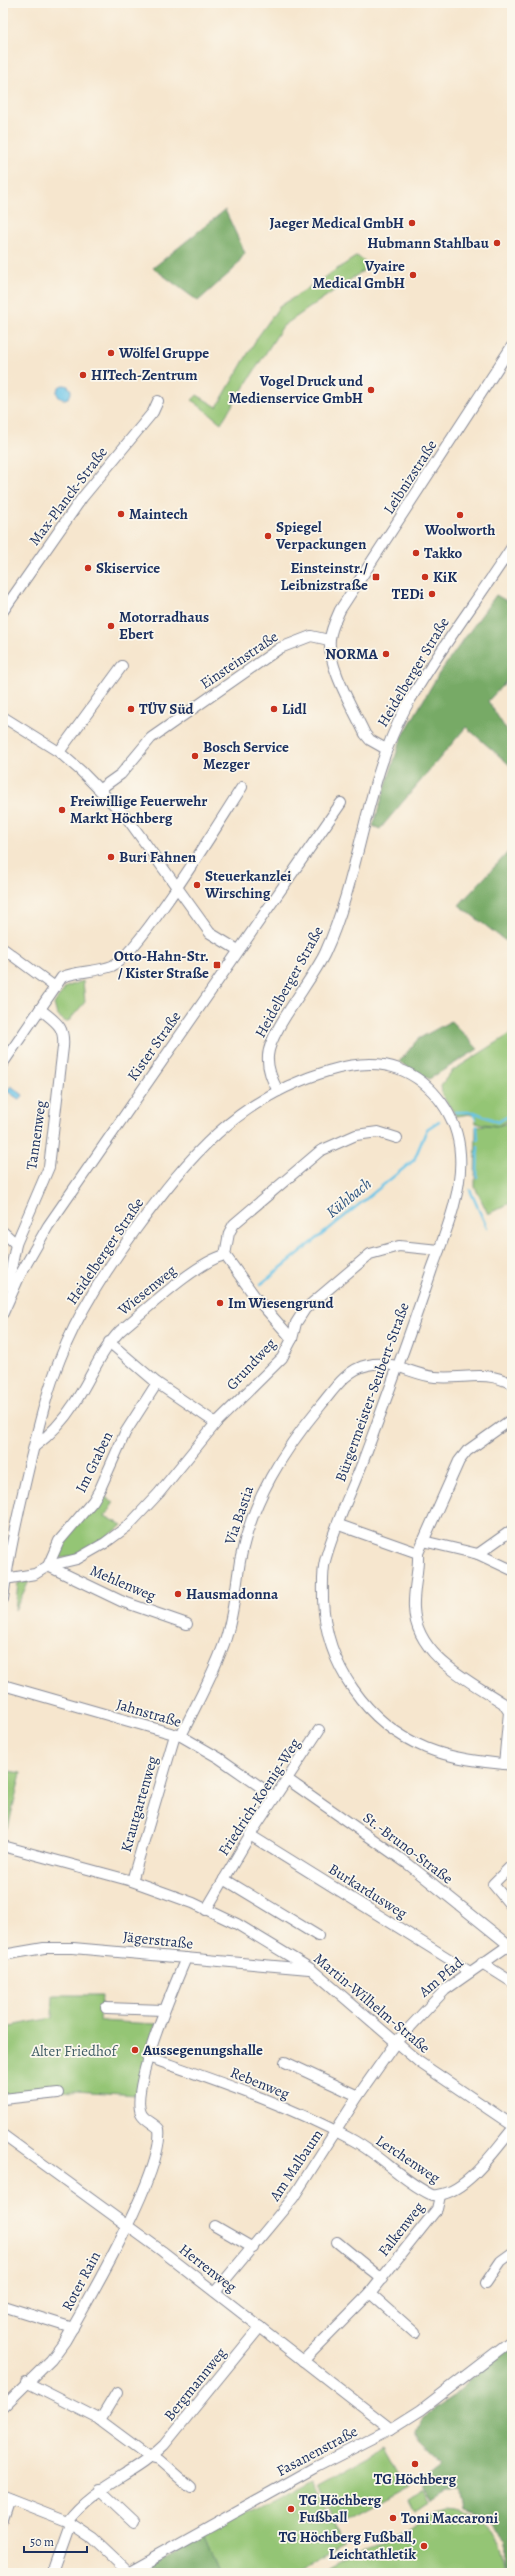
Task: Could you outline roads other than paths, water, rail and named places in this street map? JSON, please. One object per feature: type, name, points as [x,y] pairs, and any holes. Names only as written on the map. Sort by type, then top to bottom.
[{"type":"street","name":"Leibnizstraße","points":[[329,640],[340,610],[512,346]]},
{"type":"street","name":"Max-Planck-Straße","points":[[3,611],[82,498],[153,412],[158,401]]},
{"type":"street","name":"Heidelberger Straße","points":[[3,1599],[14,1529],[34,1446],[60,1359],[75,1325],[121,1249],[169,1183],[204,1145],[249,1108],[278,1091],[268,1067],[270,1045],[322,960],[335,930],[345,904],[374,787],[386,748],[406,708],[445,644],[512,547]]},
{"type":"street","name":"Einsteinstraße","points":[[100,789],[121,774],[151,738],[280,648],[311,636],[329,640]]},
{"type":"street","points":[[329,640],[337,672],[365,734],[370,740],[386,748]]},
{"type":"street","points":[[59,752],[122,666]]},
{"type":"street","points":[[3,716],[59,752],[100,789],[126,818],[210,933],[238,950]]},
{"type":"street","points":[[3,1063],[6,1051],[40,1009],[62,977],[112,966],[126,956],[176,888],[242,787]]},
{"type":"street","name":"Kister Straße","points":[[3,1313],[8,1288],[48,1226],[341,803]]},
{"type":"street","points":[[3,952],[5,950],[55,987]]},
{"type":"street","name":"Tannenweg","points":[[8,1288],[8,1274],[16,1244],[49,1167],[63,1046],[64,1033],[58,1024],[40,1009]]},
{"type":"street","name":"Bürgermeister-Seubert-Straße","points":[[278,1091],[307,1077],[342,1067],[369,1064],[389,1065],[406,1072],[429,1087],[443,1103],[453,1122],[459,1140],[461,1159],[458,1181],[439,1250],[399,1366],[324,1564],[324,1614],[330,1644],[351,1687],[364,1705],[389,1727],[423,1747],[466,1759],[508,1765]]},
{"type":"street","points":[[292,1339],[256,1298],[225,1255],[229,1233],[235,1223],[320,1151],[356,1136],[378,1132],[397,1138]]},
{"type":"street","points":[[3,1232],[16,1244]]},
{"type":"street","name":"Grundweg","points":[[48,1566],[77,1559],[105,1543],[128,1526],[159,1493],[216,1423],[282,1358],[292,1339],[296,1323],[305,1309],[370,1254],[399,1246],[439,1250]]},
{"type":"street","name":"Wiesenweg","points":[[34,1446],[52,1433],[74,1405],[109,1342],[194,1272],[217,1257],[225,1255]]},
{"type":"street","points":[[109,1342],[157,1383],[216,1423]]},
{"type":"street","name":"Via Bastia","points":[[178,1736],[226,1638],[246,1536],[259,1498],[272,1471],[294,1437],[345,1377],[356,1368],[382,1363],[399,1366],[436,1378],[483,1375],[512,1384]]},
{"type":"street","name":"Im Graben","points":[[48,1566],[59,1541],[100,1489],[124,1433],[157,1383]]},
{"type":"street","points":[[508,1765],[509,1712],[503,1703],[449,1667],[431,1652],[417,1626],[414,1592],[418,1566],[418,1553],[459,1461],[467,1452],[512,1419]]},
{"type":"street","points":[[339,1525],[418,1553]]},
{"type":"street","points":[[478,1554],[512,1530]]},
{"type":"street","points":[[423,1541],[478,1554],[512,1570]]},
{"type":"street","points":[[5,1579],[34,1574],[48,1566]]},
{"type":"street","name":"Mehlenweg","points":[[48,1566],[121,1602],[187,1624]]},
{"type":"street","name":"Jahnstraße","points":[[3,1685],[178,1736],[219,1758],[275,1797]]},
{"type":"street","name":"Friedrich-Koenig-Weg","points":[[206,1910],[250,1835],[319,1730]]},
{"type":"street","name":"Krautgartenweg","points":[[132,1881],[178,1736]]},
{"type":"street","name":"St.-Bruno-Straße","points":[[287,1779],[408,1864],[511,1944]]},
{"type":"street","name":"Burkardusweg","points":[[250,1835],[470,1972]]},
{"type":"street","name":"Martin-Wilhelm-Straße","points":[[3,1846],[132,1881],[206,1910],[237,1924],[311,1969],[444,2081],[512,2125]]},
{"type":"street","points":[[512,1865],[493,1884],[512,1907]]},
{"type":"street","name":"Friedrich-Koenig-Weg","points":[[224,1879],[318,1936]]},
{"type":"street","name":"Am Pfad","points":[[396,2042],[444,1990],[511,1944]]},
{"type":"street","name":"Jägerstraße","points":[[3,1955],[44,1948],[73,1948],[311,1969]]},
{"type":"street","name":"Roter Rain","points":[[3,2306],[73,2328],[127,2226],[150,2170],[160,2136],[159,2129],[141,2114],[140,2108],[148,2057],[163,2010],[186,1958]]},
{"type":"street","points":[[482,1963],[512,1982]]},
{"type":"street","points":[[106,2008],[163,2010]]},
{"type":"street","name":"Am Malbaum","points":[[215,2292],[293,2198],[337,2132],[358,2096],[396,2042]]},
{"type":"street","name":"Rebenweg","points":[[148,2057],[257,2097],[337,2132]]},
{"type":"street","points":[[285,2062],[358,2096]]},
{"type":"street","points":[[3,2099],[58,2094]]},
{"type":"street","name":"Lerchenweg","points":[[337,2132],[377,2156],[425,2192],[440,2196],[448,2193],[467,2180],[482,2166],[512,2130]]},
{"type":"street","name":"Herrenweg","points":[[3,2135],[162,2251],[392,2429]]},
{"type":"street","name":"Falkenweg","points":[[303,2361],[382,2279],[437,2209],[440,2196]]},
{"type":"street","points":[[215,2226],[253,2248]]},
{"type":"street","name":"Falkenweg","points":[[337,2242],[382,2279]]},
{"type":"street","points":[[486,2283],[501,2261],[512,2253]]},
{"type":"street","points":[[370,2293],[415,2333]]},
{"type":"street","name":"Bergmannweg","points":[[56,2566],[69,2522],[79,2505],[99,2488],[151,2458],[164,2445],[260,2327]]},
{"type":"street","points":[[3,2407],[26,2382],[51,2360],[73,2328]]},
{"type":"street","name":"Fasanenstraße","points":[[127,2572],[316,2467],[392,2429],[421,2410],[512,2340]]},
{"type":"street","points":[[26,2382],[100,2420],[151,2458],[158,2460],[191,2488]]},
{"type":"street","points":[[100,2420],[117,2392]]},
{"type":"street","points":[[99,2488],[134,2522]]},
{"type":"street","points":[[3,2520],[6,2497],[69,2522],[94,2538],[127,2572]]},
{"type":"water","points":[[61,385],[67,385],[71,389],[71,395],[67,399],[61,399],[57,395],[57,389]]},
{"type":"water","points":[[11,1086],[23,1095],[20,1100],[7,1091]]},
{"type":"waterway","name":"Kühbach","points":[[455,1112],[474,1112],[498,1122],[512,1114]]},
{"type":"waterway","name":"Kühbach","points":[[474,1113],[476,1119]]},
{"type":"waterway","name":"Kühbach","points":[[261,1284],[414,1160],[427,1129],[439,1121]]},
{"type":"waterway","points":[[477,1126],[478,1140]]},
{"type":"waterway","points":[[477,1177],[478,1146]]},
{"type":"waterway","points":[[470,1190],[487,1228]]},
{"type":"place","name":"Jaeger Medical GmbH","points":[[412,223]]},
{"type":"place","name":"Hubmann Stahlbau","points":[[497,243]]},
{"type":"place","name":"Vyaire Medical GmbH","points":[[413,275]]},
{"type":"place","name":"Wölfel Gruppe","points":[[111,353]]},
{"type":"place","name":"HITech-Zentrum","points":[[83,375]]},
{"type":"place","name":"Vogel Druck und Medienservice GmbH","points":[[371,390]]},
{"type":"place","name":"Maintech","points":[[121,514]]},
{"type":"place","name":"Woolworth","points":[[460,515]]},
{"type":"place","name":"Spiegel Verpackungen","points":[[268,536]]},
{"type":"place","name":"Takko","points":[[416,553]]},
{"type":"place","name":"Skiservice","points":[[88,568]]},
{"type":"place","name":"Einsteinstr./ Leibnizstraße","points":[[376,577]]},
{"type":"place","name":"KiK","points":[[425,577]]},
{"type":"place","name":"TEDi","points":[[432,594]]},
{"type":"place","name":"Motorradhaus Ebert","points":[[111,626]]},
{"type":"place","name":"NORMA","points":[[386,654]]},
{"type":"place","name":"TÜV Süd","points":[[131,709]]},
{"type":"place","name":"Lidl","points":[[274,709]]},
{"type":"place","name":"Bosch Service Mezger","points":[[195,756]]},
{"type":"place","name":"Freiwillige Feuerwehr Markt Höchberg","points":[[62,810]]},
{"type":"place","name":"Buri Fahnen","points":[[111,857]]},
{"type":"place","name":"Steuerkanzlei Wirsching","points":[[197,885]]},
{"type":"place","name":"Otto-Hahn-Str. / Kister Straße","points":[[217,965]]},
{"type":"place","name":"Im Wiesengrund","points":[[220,1303]]},
{"type":"place","name":"Hausmadonna","points":[[178,1594]]},
{"type":"place","name":"Aussegenungshalle","points":[[135,2050]]},
{"type":"place","name":"TG Höchberg","points":[[415,2464]]},
{"type":"place","name":"TG Höchberg Fußball","points":[[291,2509]]},
{"type":"place","name":"Toni Maccaroni","points":[[393,2518]]},
{"type":"place","name":"TG Höchberg Fußball, Leichtathletik","points":[[424,2546]]},
{"type":"park label","name":"Alter Friedhof","points":[[74,2051]]}]
